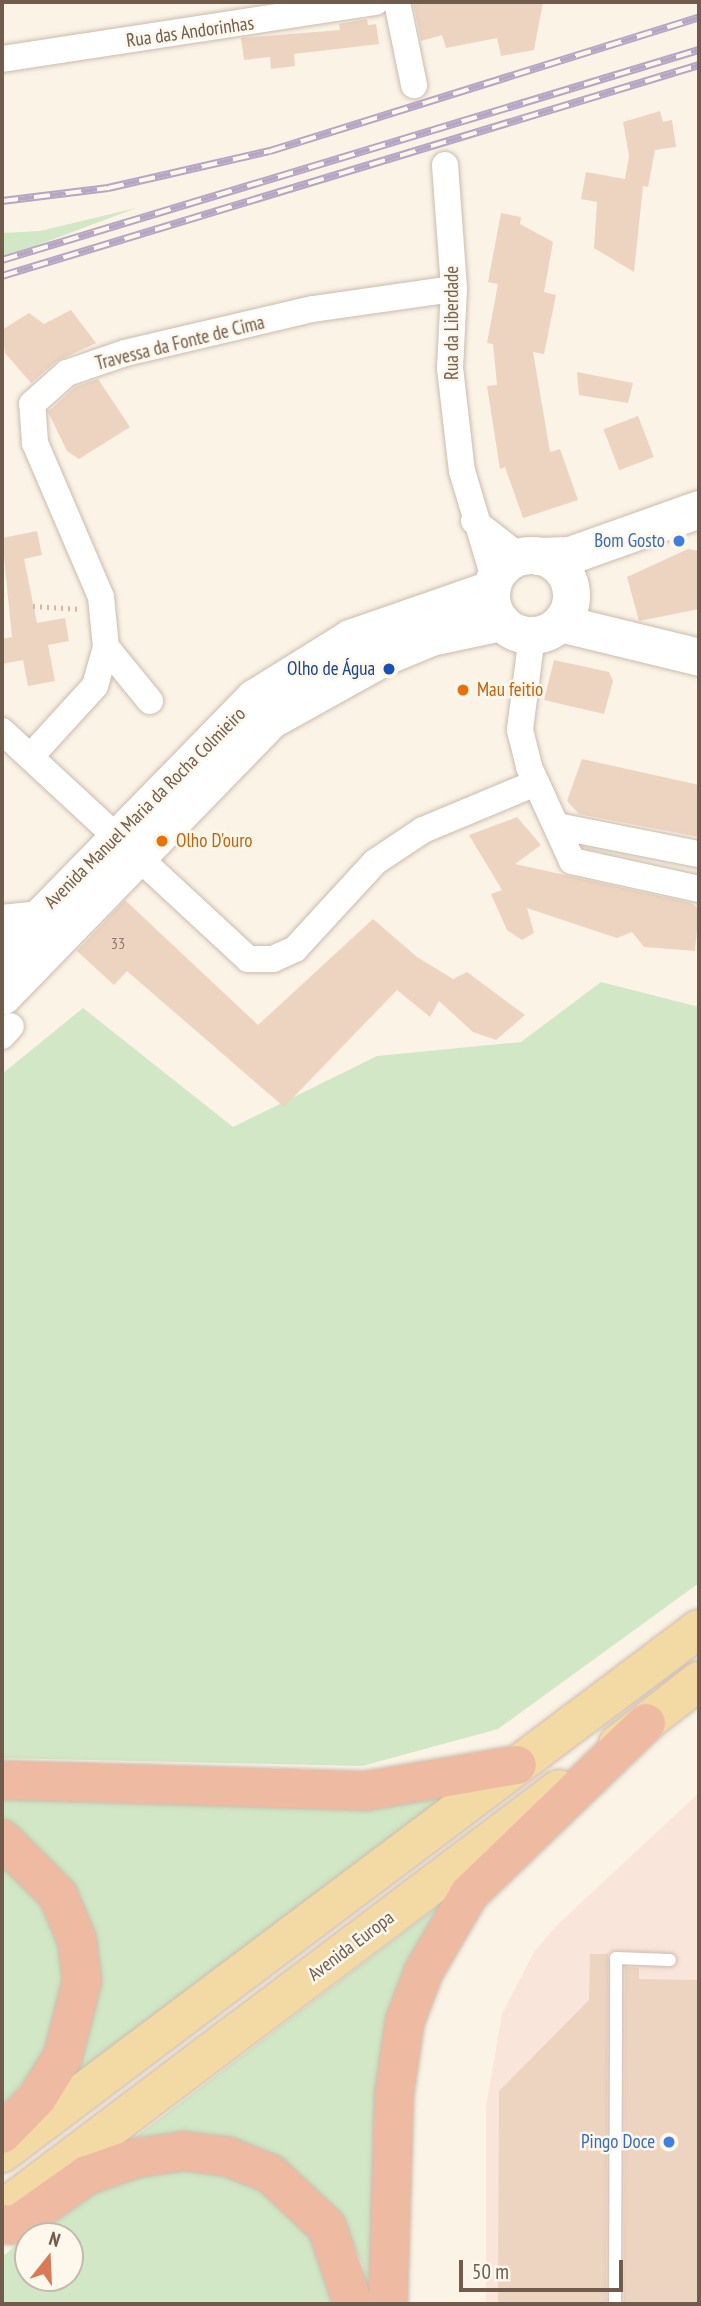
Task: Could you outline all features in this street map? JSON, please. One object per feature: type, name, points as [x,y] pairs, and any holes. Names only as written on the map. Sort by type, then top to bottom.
[{"type":"highway","points":[[388,2304],[399,2057],[424,1971],[469,1894],[646,1723]]},
{"type":"highway","points":[[2,1780],[365,1791],[517,1765]]},
{"type":"highway","points":[[2,1839],[58,1895],[77,1940],[82,1981],[63,2056],[2,2134]]},
{"type":"highway","points":[[2,2224],[16,2225],[87,2175],[136,2158],[184,2151],[229,2157],[271,2174],[313,2210],[339,2250],[353,2304]]},
{"type":"main road","points":[[531,594],[618,539],[699,509]]},
{"type":"main road","points":[[531,594],[634,640],[699,657]]},
{"type":"main road","name":"Avenida Manuel Maria da Rocha Colmieiro","points":[[5,1019],[254,698],[318,656],[371,630],[531,594]]},
{"type":"main road","name":"Avenida Manuel Maria da Rocha Colmieiro","points":[[2,956],[40,914],[136,851]]},
{"type":"main road","points":[[2,2153],[699,1629]]},
{"type":"main road","name":"Avenida Europa","points":[[2,2210],[699,1681]]},
{"type":"street","name":"Rua das Andorinhas","points":[[2,59],[376,2]]},
{"type":"street","points":[[397,2],[414,85]]},
{"type":"street","name":"Rua da Liberdade","points":[[445,165],[454,289],[450,368],[474,521],[531,594]]},
{"type":"street","name":"Travessa da Fonte de Cima","points":[[107,647],[104,610],[35,443],[32,404],[42,391],[67,373],[125,353],[313,309],[454,289]]},
{"type":"street","points":[[531,594],[520,730],[536,783],[572,861],[699,889]]},
{"type":"street","points":[[32,755],[95,686],[107,647]]},
{"type":"street","points":[[107,647],[150,701]]},
{"type":"street","points":[[2,731],[32,755],[136,851],[248,959],[273,959],[295,949],[375,862],[423,831],[536,783]]},
{"type":"street","points":[[558,826],[699,855]]},
{"type":"street","points":[[2,918],[40,914]]},
{"type":"lane","points":[[615,2304],[616,1958],[670,1960]]},
{"type":"path","points":[[33,606],[104,610]]},
{"type":"shaded area","points":[[699,1793],[699,2304],[486,2304],[486,2107],[502,2014],[534,1952],[556,1926]]},
{"type":"green space","points":[[136,208],[2,256],[2,233],[40,231]]},
{"type":"green space","points":[[601,982],[699,1007],[699,1583],[498,1729],[362,1766],[2,1758],[2,1074],[83,1008],[233,1127],[377,1056],[521,1042]]},
{"type":"green space","points":[[460,1785],[63,2083],[95,1970],[2,1829],[2,1794]]},
{"type":"green space","points":[[2,1860],[23,1875],[51,1920],[64,1968],[58,2016],[41,2064],[2,2106]]},
{"type":"green space","points":[[454,1894],[428,1935],[378,2304],[366,2304],[363,2265],[338,2213],[304,2179],[249,2146],[193,2134],[134,2138]]},
{"type":"green space","points":[[208,2164],[261,2182],[320,2245],[339,2304],[2,2304],[2,2257],[14,2247],[14,2292],[84,2292],[84,2222],[44,2222],[65,2205],[105,2183]]},
{"type":"building","points":[[413,2],[543,2],[534,50],[501,56],[497,38],[446,48],[442,35],[421,41]]},
{"type":"building","points":[[367,19],[368,25],[376,24],[379,44],[294,54],[295,66],[271,69],[270,57],[244,60],[241,38],[340,30],[339,24]]},
{"type":"building","points":[[660,111],[663,122],[672,120],[676,147],[655,150],[648,187],[643,186],[634,272],[594,248],[597,202],[581,199],[586,172],[625,179],[629,156],[623,122]]},
{"type":"building","points":[[501,213],[521,217],[520,224],[553,242],[544,292],[556,295],[544,354],[533,352],[550,452],[560,449],[578,500],[523,518],[505,467],[500,469],[487,386],[497,385],[493,344],[487,343],[498,284],[488,282]]},
{"type":"building","points":[[71,310],[96,343],[57,361],[31,383],[5,353],[2,330],[29,313],[44,324]]},
{"type":"building","points":[[577,372],[633,383],[628,403],[579,395]]},
{"type":"building","points":[[98,379],[130,427],[79,459],[67,451],[48,412],[75,387]]},
{"type":"building","points":[[638,416],[654,457],[619,470],[603,429]]},
{"type":"building","points":[[37,531],[42,555],[24,559],[37,623],[65,618],[69,641],[48,645],[55,681],[28,686],[23,660],[2,664],[2,639],[12,637],[2,538]]},
{"type":"building","points":[[688,549],[699,551],[699,609],[639,621],[627,577]]},
{"type":"building","points":[[554,660],[609,672],[613,681],[604,714],[544,700]]},
{"type":"building","points":[[582,759],[699,785],[699,837],[579,814],[567,801]]},
{"type":"building","points":[[517,817],[541,845],[515,864],[691,903],[699,909],[695,951],[644,947],[632,932],[617,938],[527,908],[534,933],[522,940],[507,930],[491,894],[502,890],[469,835]]},
{"type":"building","points":[[125,900],[258,1025],[373,919],[417,957],[453,979],[467,972],[525,1015],[496,1040],[473,1032],[439,1001],[430,1017],[397,990],[284,1107],[127,971],[114,985],[77,951]]},
{"type":"building","points":[[590,1954],[608,1954],[606,2304],[498,2304],[499,2091],[589,2000]]},
{"type":"building","name":"Pingo Doce","points":[[625,1967],[639,1968],[639,1979],[699,1980],[699,2304],[624,2304]]},
{"type":"railway","points":[[2,201],[108,188],[270,151],[699,17]]},
{"type":"railway","points":[[2,260],[699,50]]},
{"type":"railway","points":[[2,276],[699,65]]},
{"type":"place","name":"Bom Gosto","points":[[679,541]]},
{"type":"place","name":"Olho de Água","points":[[389,669]]},
{"type":"place","name":"Mau feitio","points":[[463,690]]},
{"type":"place","name":"Olho D'ouro","points":[[162,841]]},
{"type":"place","name":"Pingo Doce","points":[[669,2142]]}]
